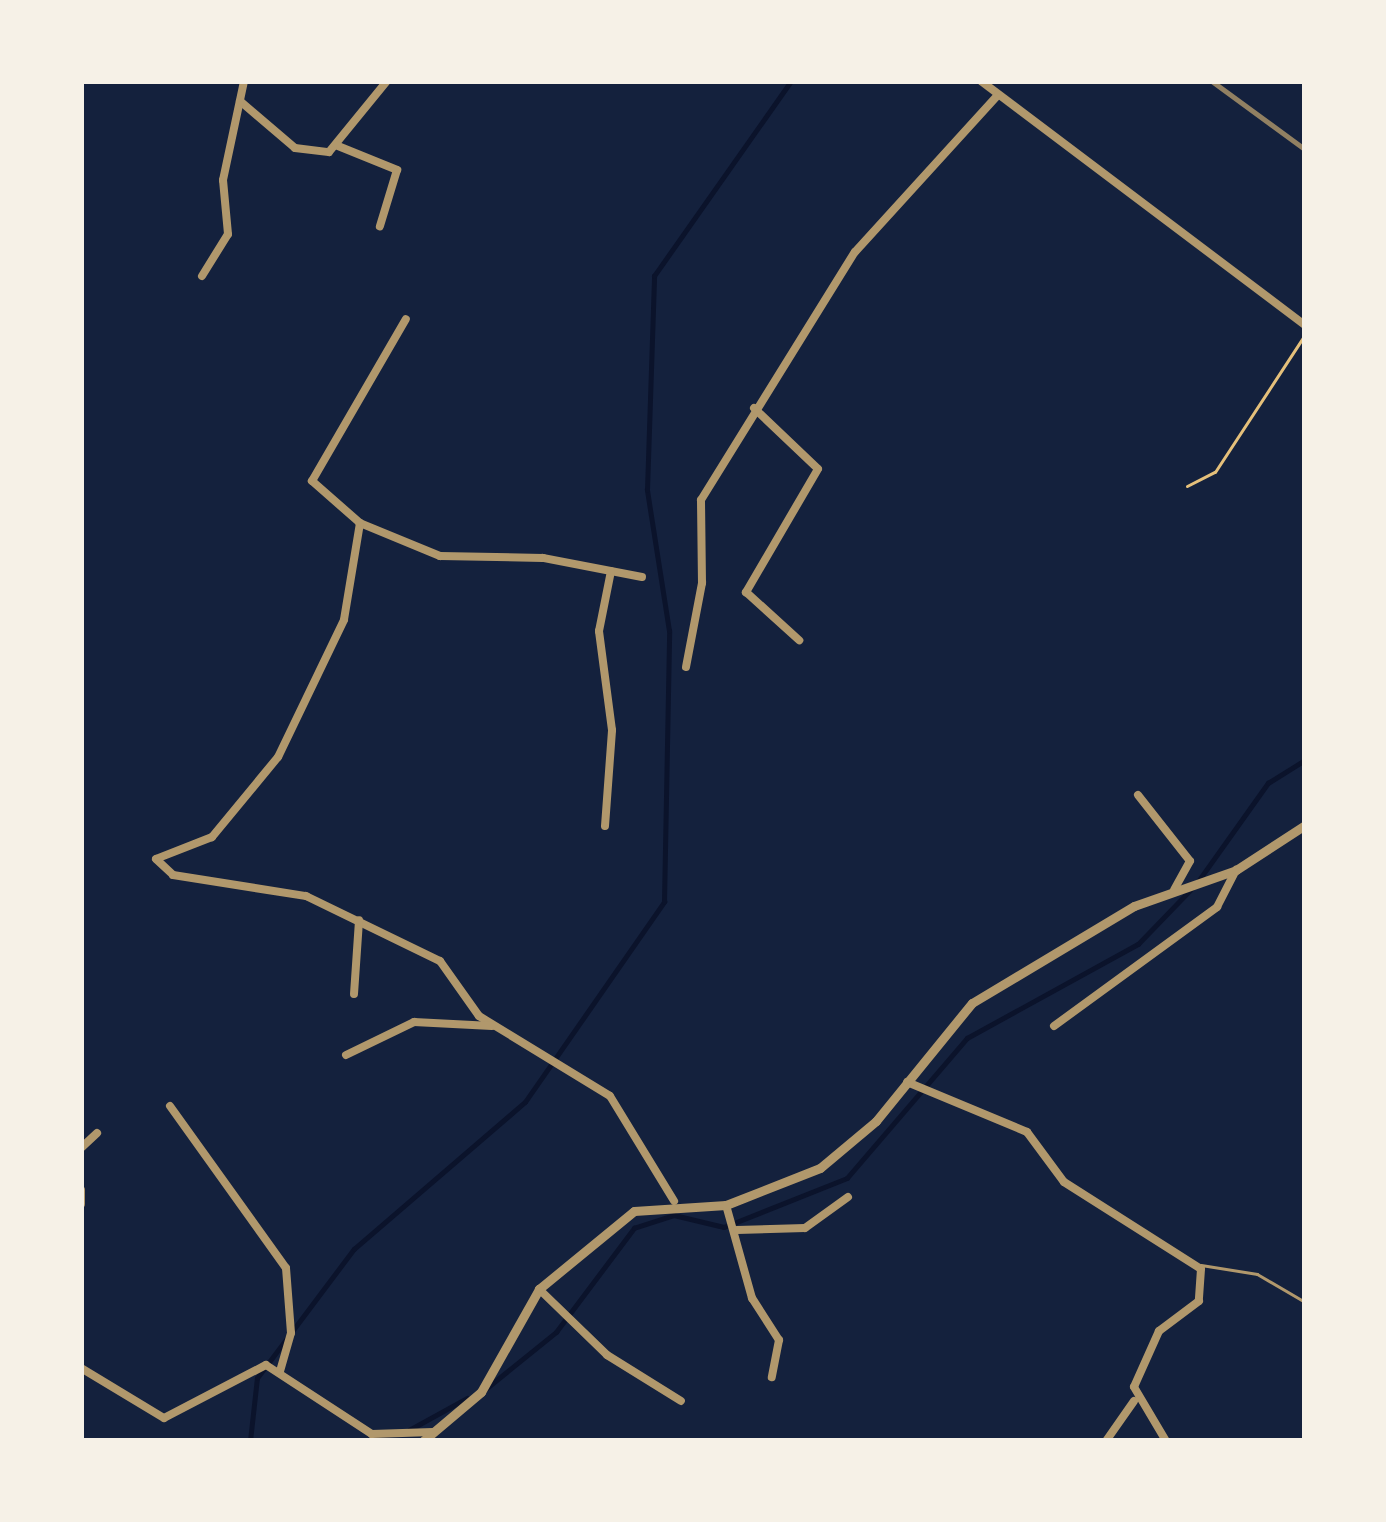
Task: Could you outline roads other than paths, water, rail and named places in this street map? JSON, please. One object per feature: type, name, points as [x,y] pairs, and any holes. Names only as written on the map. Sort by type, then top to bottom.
[{"type":"street","points":[[202,276],[228,234],[223,180],[244,81]]},
{"type":"street","points":[[338,146],[387,81]]},
{"type":"street","points":[[981,81],[1305,325]]},
{"type":"street","points":[[686,667],[702,584],[699,506],[754,408],[855,252],[998,95]]},
{"type":"street","points":[[240,101],[301,151],[338,146],[397,170],[380,226]]},
{"type":"street","points":[[406,319],[312,481],[360,523],[456,559],[642,577]]},
{"type":"street","points":[[754,408],[818,469],[746,592],[799,640]]},
{"type":"street","points":[[360,523],[344,620],[278,757],[212,837],[156,860],[173,874],[287,889],[440,961],[494,1026],[610,1096],[674,1201]]},
{"type":"street","points":[[605,826],[612,730],[599,641],[611,571]]},
{"type":"street","points":[[1138,796],[1190,861],[1173,892]]},
{"type":"street","points":[[423,1441],[482,1392],[539,1289],[634,1211],[674,1201],[725,1205],[838,1156],[972,1003],[1173,892],[1235,870],[1305,825]]},
{"type":"street","points":[[1054,1026],[1217,907],[1235,870]]},
{"type":"street","points":[[354,994],[359,920]]},
{"type":"street","points":[[346,1054],[413,1022],[494,1026]]},
{"type":"street","points":[[907,1082],[1028,1132],[1064,1183],[1198,1264],[1199,1301],[1153,1340],[1135,1399],[1106,1441]]},
{"type":"street","points":[[170,1106],[286,1268],[291,1333],[280,1371]]},
{"type":"street","points":[[81,1148],[97,1133]]},
{"type":"street","points":[[81,1190],[81,1204]]},
{"type":"street","points":[[736,1230],[805,1228],[848,1197]]},
{"type":"street","points":[[725,1205],[752,1298],[782,1348],[772,1377]]},
{"type":"street","points":[[539,1289],[598,1348],[681,1401]]},
{"type":"street","points":[[81,1368],[164,1418],[243,1368],[280,1371],[372,1434],[434,1432]]},
{"type":"street","points":[[1135,1399],[1166,1441]]},
{"type":"lane","points":[[1198,1264],[1257,1274],[1305,1302]]},
{"type":"waterway","points":[[250,1441],[257,1378],[354,1249],[525,1102],[664,902],[669,631],[647,490],[654,276],[791,81]]},
{"type":"waterway","points":[[1199,880],[1268,783],[1305,760]]},
{"type":"waterway","points":[[483,1391],[556,1332],[634,1228],[674,1215],[724,1227],[847,1178],[967,1038],[1138,944],[1192,888]]},
{"type":"waterway","points":[[409,1430],[467,1398]]},
{"type":"railway","points":[[1212,81],[1305,149]]}]
